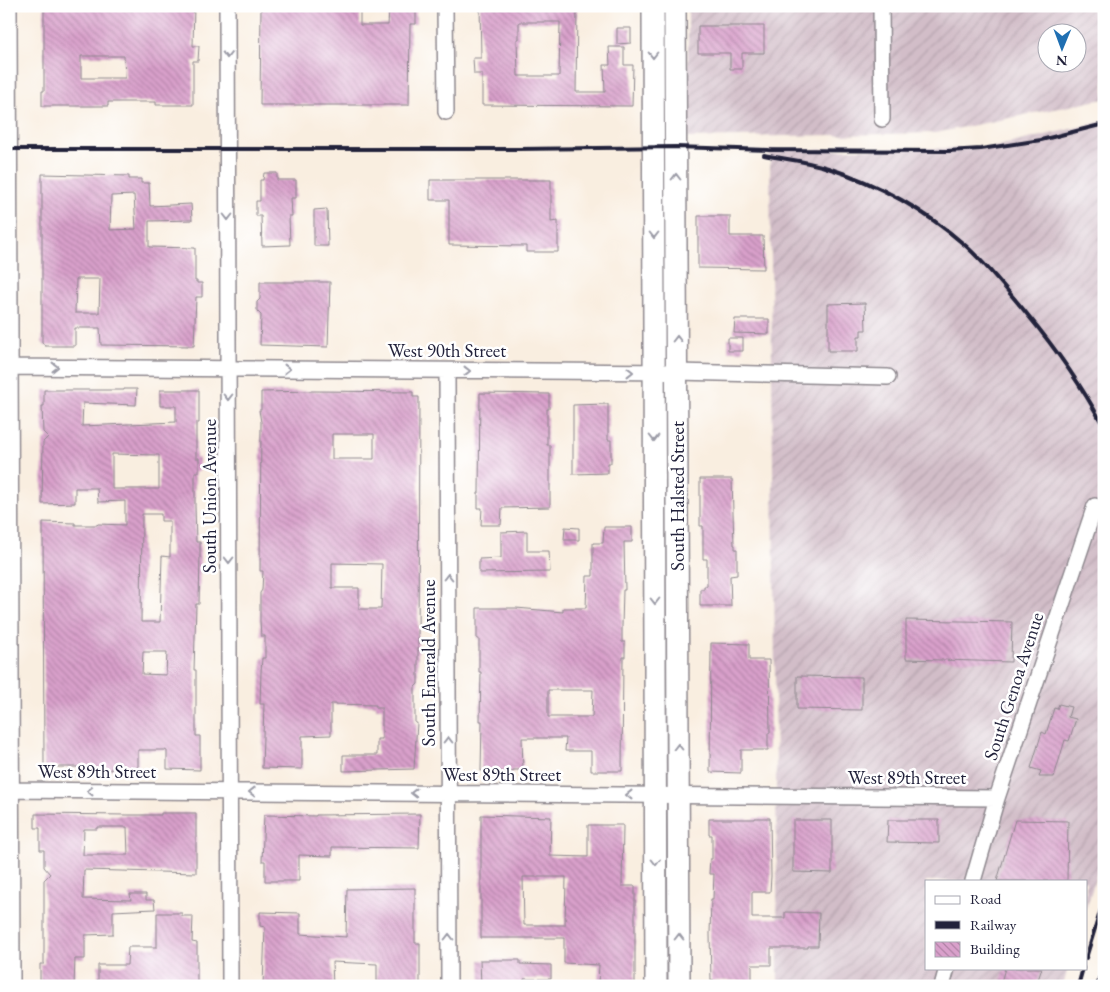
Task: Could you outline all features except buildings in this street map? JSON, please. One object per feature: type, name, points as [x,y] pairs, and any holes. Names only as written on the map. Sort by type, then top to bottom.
[{"type":"main road","name":"South Halsted Street","points":[[653,6],[656,986]]},
{"type":"main road","name":"South Halsted Street","points":[[675,6],[679,986]]},
{"type":"street","points":[[9,6],[9,790],[12,986]]},
{"type":"street","name":"South Union Avenue","points":[[227,6],[230,986]]},
{"type":"street","points":[[445,6],[446,112]]},
{"type":"street","points":[[881,6],[882,119]]},
{"type":"street","name":"West 90th Street","points":[[8,367],[677,372],[888,377]]},
{"type":"street","name":"South Emerald Avenue","points":[[447,370],[449,986]]},
{"type":"street","name":"South Genoa Avenue","points":[[973,880],[997,798],[1095,506]]},
{"type":"street","name":"West 89th Street","points":[[9,790],[997,798]]},
{"type":"street","points":[[942,986],[946,970]]},
{"type":"shaded area","points":[[688,6],[1104,6],[1104,99],[935,133],[688,138]]},
{"type":"shaded area","points":[[1104,121],[1104,850],[1088,902],[1088,880],[925,880],[925,970],[1067,970],[1063,986],[778,986],[769,150],[990,148]]},
{"type":"railway","points":[[6,149],[519,149],[676,147],[769,150],[948,151],[981,149],[1041,140],[1104,124]]},
{"type":"railway","points":[[764,155],[820,166],[865,182],[918,210],[951,233],[990,270],[1038,327],[1078,382],[1104,427]]},
{"type":"railway","points":[[1088,951],[1104,899]]},
{"type":"railway","points":[[1097,986],[1104,963]]},
{"type":"railway","points":[[1078,986],[1082,970]]}]
